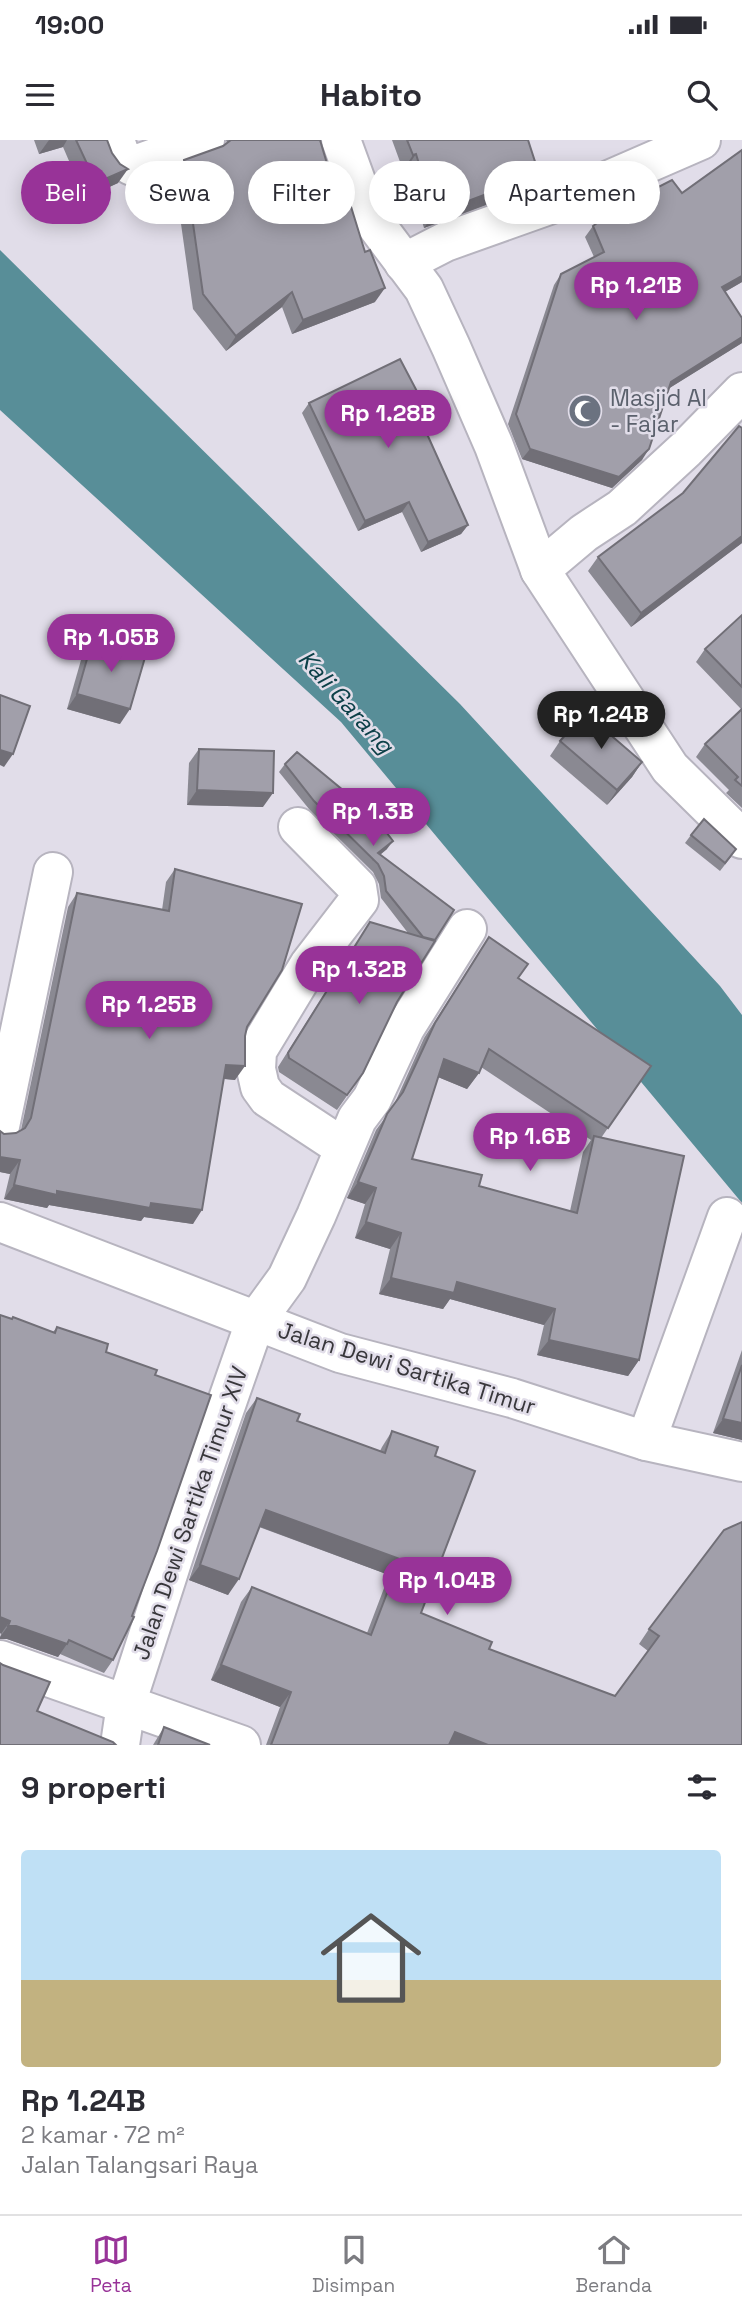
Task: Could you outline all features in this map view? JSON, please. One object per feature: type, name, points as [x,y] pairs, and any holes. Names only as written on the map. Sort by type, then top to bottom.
[{"type":"street","points":[[114,140],[122,160],[132,166],[205,140]]},
{"type":"street","points":[[341,140],[368,214],[414,276],[451,348],[494,446],[540,570],[670,768],[742,839]]},
{"type":"street","points":[[414,276],[445,242],[563,200],[701,140]]},
{"type":"street","points":[[540,570],[584,533],[622,508],[742,392]]},
{"type":"street","points":[[298,827],[357,887],[359,900],[309,965],[257,1051],[256,1069],[260,1087],[268,1098],[344,1148]]},
{"type":"street","points":[[0,1126],[53,872]]},
{"type":"street","name":"Jalan Dewi Sartika Timur XIV","points":[[120,1745],[126,1704],[182,1531],[255,1322],[287,1278],[357,1119],[372,1099],[405,1028],[467,929]]},
{"type":"street","points":[[646,1441],[727,1217]]},
{"type":"street","name":"Jalan Dewi Sartika Timur","points":[[0,1222],[340,1353],[512,1398],[646,1441],[742,1462]]},
{"type":"street","points":[[0,1660],[242,1745]]},
{"type":"water","name":"Kali Garang","points":[[0,250],[460,704],[720,986],[742,1015],[742,1203],[341,722],[0,410]]},
{"type":"building","points":[[76,140],[107,140],[112,153],[125,170],[111,176],[111,161],[86,161]]},
{"type":"building","points":[[231,140],[320,140],[326,161],[248,161],[248,224],[355,224],[355,220],[365,252],[370,250],[385,288],[303,320],[292,292],[236,336],[203,294],[193,224],[234,224],[234,161],[184,160],[223,146]]},
{"type":"building","points":[[407,140],[528,140],[535,161],[484,161],[484,195],[470,200],[470,161],[418,161],[416,154],[413,155]]},
{"type":"building","points":[[742,150],[742,276],[722,287],[742,318],[742,337],[671,382],[649,449],[619,477],[530,449],[516,414],[561,274],[604,252],[593,226],[596,224],[660,224],[660,186],[672,180],[682,193]]},
{"type":"building","points":[[400,359],[431,418],[418,414],[468,525],[428,542],[409,502],[365,521],[309,403]]},
{"type":"building","points":[[739,426],[742,428],[742,536],[641,613],[598,557],[683,493]]},
{"type":"building","points":[[742,615],[742,687],[705,649]]},
{"type":"building","points":[[93,638],[146,654],[130,709],[77,694]]},
{"type":"building","points":[[0,695],[30,706],[13,754],[0,750]]},
{"type":"building","points":[[742,709],[742,786],[735,780],[738,777],[705,744]]},
{"type":"building","points":[[585,713],[642,762],[617,790],[560,741]]},
{"type":"building","points":[[199,749],[274,751],[273,793],[197,790]]},
{"type":"building","points":[[297,752],[373,815],[393,841],[378,853],[454,910],[435,940],[423,937],[386,891],[384,876],[378,864],[314,801],[285,764]]},
{"type":"building","points":[[704,819],[736,849],[725,863],[691,835]]},
{"type":"building","points":[[175,869],[302,904],[282,970],[247,1027],[245,1066],[226,1065],[202,1210],[151,1203],[150,1208],[57,1191],[57,1195],[14,1185],[20,1160],[0,1157],[0,1131],[4,1134],[16,1133],[25,1128],[31,1118],[77,893],[169,911]]},
{"type":"building","points":[[370,922],[435,941],[397,1002],[363,1073],[347,1095],[289,1058],[288,1053]]},
{"type":"building","points":[[489,937],[528,964],[518,978],[651,1066],[608,1128],[489,1049],[479,1073],[444,1059],[412,1159],[482,1175],[479,1186],[577,1213],[594,1136],[684,1156],[639,1360],[549,1340],[555,1309],[457,1282],[454,1293],[391,1278],[401,1233],[366,1222],[376,1188],[358,1182],[387,1114],[403,1092],[435,1023]]},
{"type":"building","points":[[0,1315],[12,1319],[13,1317],[55,1333],[57,1327],[108,1344],[106,1352],[157,1370],[155,1375],[211,1395],[132,1616],[134,1617],[113,1660],[69,1640],[67,1644],[16,1626],[8,1626],[10,1621],[0,1617]]},
{"type":"building","points":[[742,1365],[742,1423],[723,1419]]},
{"type":"building","points":[[257,1398],[300,1414],[297,1421],[385,1453],[392,1431],[438,1447],[435,1456],[475,1471],[421,1613],[492,1642],[489,1649],[615,1696],[659,1636],[649,1629],[724,1530],[742,1522],[742,1745],[488,1745],[455,1732],[449,1745],[271,1745],[291,1692],[221,1665],[252,1587],[371,1635],[400,1559],[266,1510],[239,1579],[200,1565]]},
{"type":"building","points":[[0,1663],[50,1682],[37,1711],[116,1745],[0,1745]]},
{"type":"building","points":[[164,1727],[210,1745],[158,1745]]},
{"type":"place","name":"Masjid Al - Fajar","points":[[585,411]]}]
